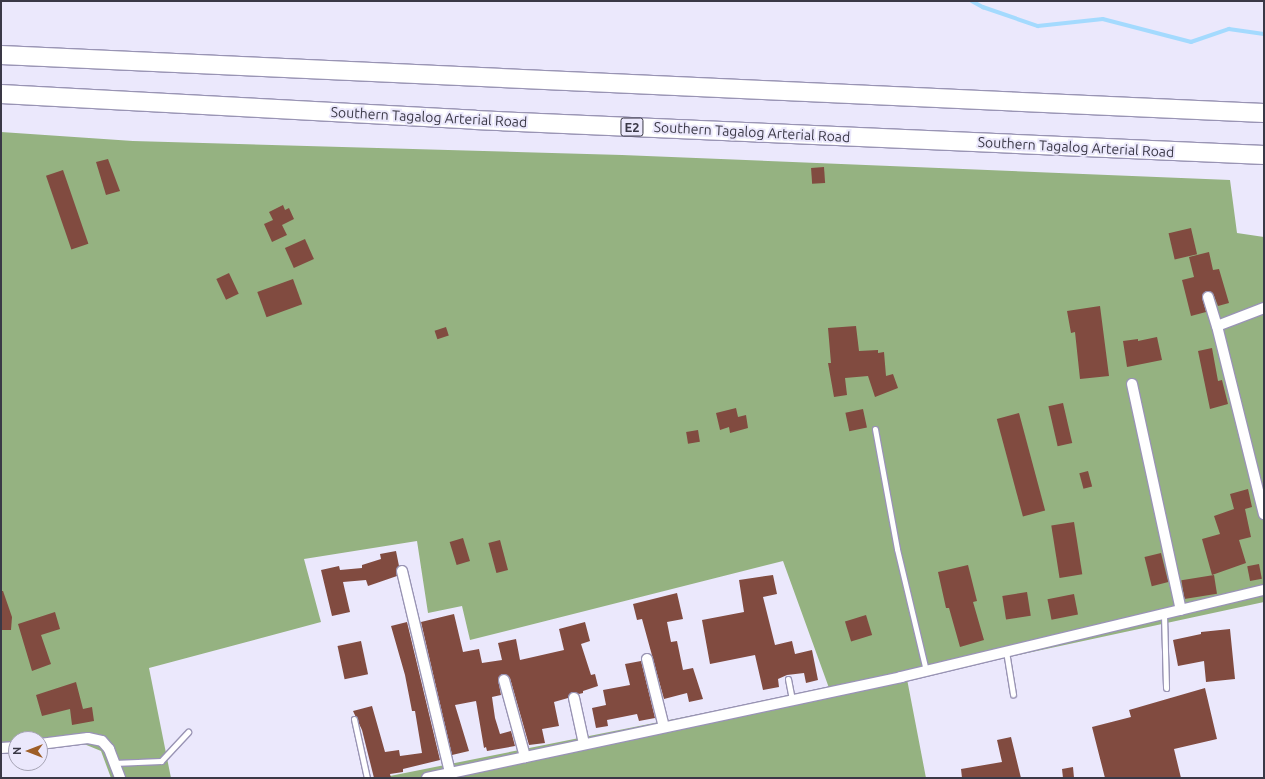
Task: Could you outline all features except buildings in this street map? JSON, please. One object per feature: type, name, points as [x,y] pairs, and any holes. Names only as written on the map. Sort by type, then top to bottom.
[{"type":"highway","points":[[1,55],[479,79],[1264,113]]},
{"type":"highway","name":"Southern Tagalog Arterial Road","points":[[1,94],[483,120],[1264,155]]},
{"type":"street","points":[[1208,297],[1217,326],[1264,514]]},
{"type":"street","points":[[1217,326],[1264,308]]},
{"type":"street","points":[[1132,384],[1181,610]]},
{"type":"street","points":[[402,571],[450,773]]},
{"type":"street","points":[[427,778],[926,671],[1164,616],[1181,610],[1264,590]]},
{"type":"street","points":[[646,659],[664,727]]},
{"type":"street","points":[[504,680],[525,757]]},
{"type":"street","points":[[574,698],[584,744]]},
{"type":"street","points":[[48,743],[88,738],[102,741],[109,749],[120,778]]},
{"type":"lane","points":[[875,429],[897,549],[926,671]]},
{"type":"lane","points":[[1164,616],[1166,688]]},
{"type":"lane","points":[[1006,652],[1013,694]]},
{"type":"lane","points":[[788,679],[792,700]]},
{"type":"lane","points":[[354,720],[366,778]]},
{"type":"lane","points":[[114,763],[161,761],[188,732]]},
{"type":"green space","points":[[1,132],[133,141],[622,155],[1230,180],[1237,233],[1264,237],[1264,602],[907,679],[926,778],[380,778],[829,688],[783,561],[470,640],[462,606],[428,613],[417,541],[304,559],[321,622],[149,668],[171,778],[111,778],[101,751],[84,744],[48,748],[48,731],[8,731],[8,753],[1,754]]},
{"type":"waterway","points":[[972,1],[983,7],[1038,26],[1103,19],[1191,42],[1229,29],[1264,34]]}]
